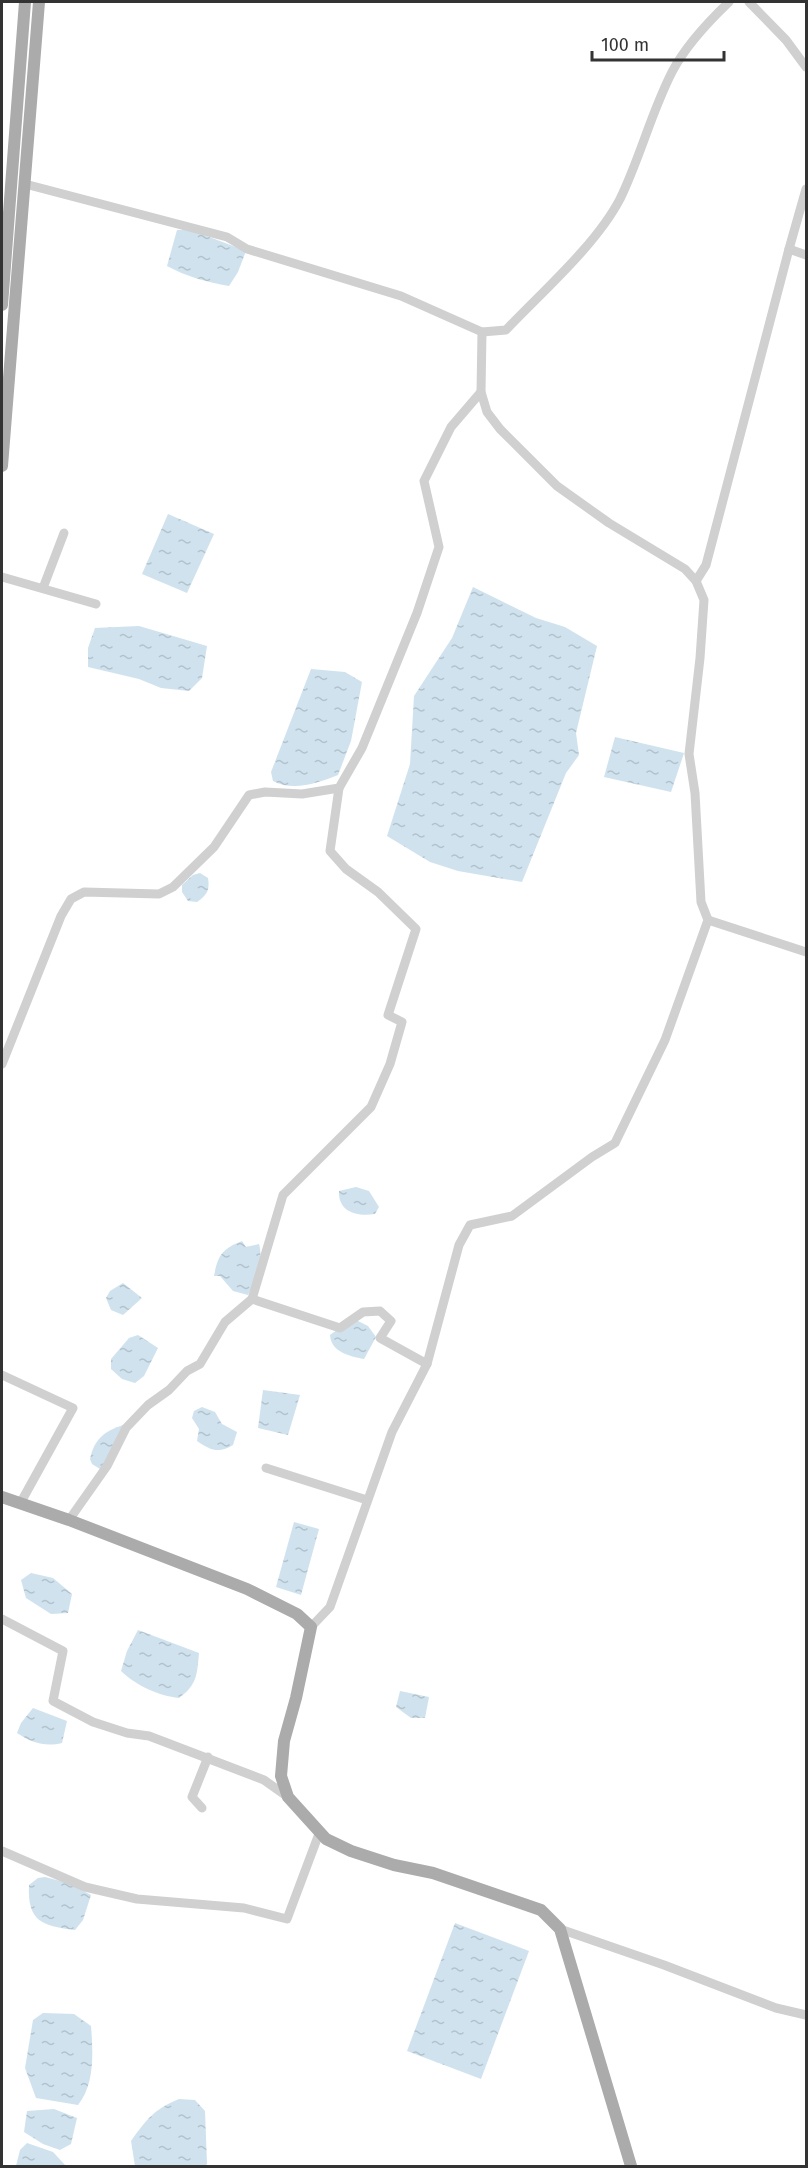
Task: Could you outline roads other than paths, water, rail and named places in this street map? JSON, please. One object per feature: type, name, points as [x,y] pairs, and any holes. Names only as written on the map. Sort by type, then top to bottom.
[{"type":"main road","points":[[2,305],[7,171],[20,80],[25,2]]},
{"type":"main road","points":[[2,466],[39,2]]},
{"type":"main road","points":[[20,80],[33,81]]},
{"type":"main road","points":[[5,263],[18,264]]},
{"type":"main road","points":[[2,1497],[69,1520],[247,1589],[297,1614],[311,1628],[284,1741],[281,1776],[288,1797],[326,1839],[351,1851],[394,1865],[433,1873],[541,1910],[560,1929],[631,2166]]},
{"type":"street","points":[[25,184],[227,237],[247,249],[401,296],[482,332],[506,330],[603,227],[620,199],[672,73],[701,30],[729,2]]},
{"type":"street","points":[[749,2],[786,40],[807,67]]},
{"type":"street","points":[[696,581],[706,565],[789,249],[807,189]]},
{"type":"street","points":[[789,249],[807,255]]},
{"type":"street","points":[[311,1628],[330,1607],[392,1432],[427,1364],[459,1245],[470,1225],[512,1216],[592,1157],[615,1143],[665,1040],[708,920],[700,902],[695,793],[689,754],[704,600],[696,581],[685,569],[609,523],[557,486],[500,429],[487,412],[481,392],[482,332]]},
{"type":"street","points":[[69,1520],[107,1466],[126,1428],[187,1371],[200,1364],[225,1322],[252,1299],[283,1194],[370,1107],[390,1064],[402,1022],[388,1015],[416,929],[378,892],[346,869],[330,851],[339,788],[362,748],[417,613],[439,547],[424,481],[451,427],[481,392]]},
{"type":"street","points":[[43,588],[64,533]]},
{"type":"street","points":[[2,577],[96,604]]},
{"type":"street","points":[[2,1064],[61,916],[71,899],[84,892],[159,894],[173,887],[214,847],[249,795],[264,792],[302,794],[339,788]]},
{"type":"street","points":[[708,920],[807,952]]},
{"type":"street","points":[[252,1299],[340,1328],[363,1312],[380,1311],[391,1321],[380,1338],[427,1364]]},
{"type":"street","points":[[2,1375],[73,1408],[21,1502]]},
{"type":"street","points":[[266,1468],[367,1500]]},
{"type":"street","points":[[2,1619],[63,1651],[53,1701],[93,1722],[127,1734],[149,1736],[208,1757],[264,1780],[288,1797]]},
{"type":"street","points":[[202,1808],[192,1797],[208,1757]]},
{"type":"street","points":[[2,1851],[86,1887],[137,1899],[244,1908],[286,1919],[320,1831]]},
{"type":"street","points":[[560,1929],[664,1965],[776,2008],[807,2015]]},
{"type":"water","points":[[177,230],[191,230],[246,251],[238,272],[229,286],[197,279],[167,266]]},
{"type":"water","points":[[168,514],[214,534],[187,593],[142,574]]},
{"type":"water","points":[[473,587],[536,618],[565,627],[597,646],[576,733],[579,755],[566,773],[522,882],[458,871],[430,862],[387,836],[410,764],[414,696],[452,638]]},
{"type":"water","points":[[139,626],[207,646],[202,678],[189,691],[161,688],[139,679],[88,667],[88,648],[95,628]]},
{"type":"water","points":[[311,669],[345,672],[362,682],[351,741],[338,775],[306,785],[289,786],[273,781],[271,772]]},
{"type":"water","points":[[615,737],[684,753],[671,792],[604,777]]},
{"type":"water","points":[[200,873],[208,878],[207,892],[197,902],[188,901],[182,892],[182,885],[193,875]]},
{"type":"water","points":[[356,1187],[369,1191],[379,1207],[375,1214],[355,1214],[342,1204],[339,1191]]},
{"type":"water","points":[[242,1241],[246,1247],[259,1244],[260,1250],[258,1270],[248,1295],[233,1291],[220,1276],[214,1276],[217,1263],[225,1250]]},
{"type":"water","points":[[123,1283],[142,1298],[123,1315],[111,1310],[106,1298],[110,1291]]},
{"type":"water","points":[[356,1320],[368,1326],[376,1337],[364,1359],[342,1352],[331,1341],[330,1335]]},
{"type":"water","points":[[138,1335],[158,1348],[144,1376],[135,1383],[122,1379],[111,1369],[111,1359],[129,1338]]},
{"type":"water","points":[[263,1390],[300,1395],[288,1435],[258,1428]]},
{"type":"water","points":[[202,1407],[215,1412],[222,1424],[237,1432],[233,1445],[215,1450],[197,1441],[199,1429],[192,1418],[194,1411]]},
{"type":"water","points":[[123,1425],[121,1446],[100,1469],[92,1464],[90,1459],[97,1441],[106,1433]]},
{"type":"water","points":[[294,1522],[319,1529],[301,1595],[276,1587]]},
{"type":"water","points":[[31,1573],[53,1578],[72,1594],[68,1613],[51,1614],[26,1598],[21,1580]]},
{"type":"water","points":[[138,1630],[199,1653],[193,1684],[179,1698],[148,1689],[121,1671],[127,1651]]},
{"type":"water","points":[[400,1691],[429,1697],[425,1718],[411,1718],[396,1707]]},
{"type":"water","points":[[33,1708],[67,1721],[62,1743],[50,1745],[39,1743],[17,1733],[21,1723]]},
{"type":"water","points":[[45,1877],[68,1883],[91,1895],[83,1920],[75,1930],[46,1924],[34,1914],[29,1897],[29,1885],[38,1878]]},
{"type":"water","points":[[455,1923],[529,1951],[481,2079],[407,2051]]},
{"type":"water","points":[[43,2013],[74,2014],[91,2026],[92,2067],[84,2097],[78,2105],[36,2098],[25,2068],[33,2020]]},
{"type":"water","points":[[179,2099],[195,2100],[205,2111],[207,2164],[205,2166],[135,2166],[131,2141],[151,2116]]},
{"type":"water","points":[[54,2109],[77,2118],[71,2144],[60,2150],[43,2144],[24,2132],[27,2111]]},
{"type":"water","points":[[27,2143],[53,2152],[66,2166],[16,2166],[20,2150]]}]
